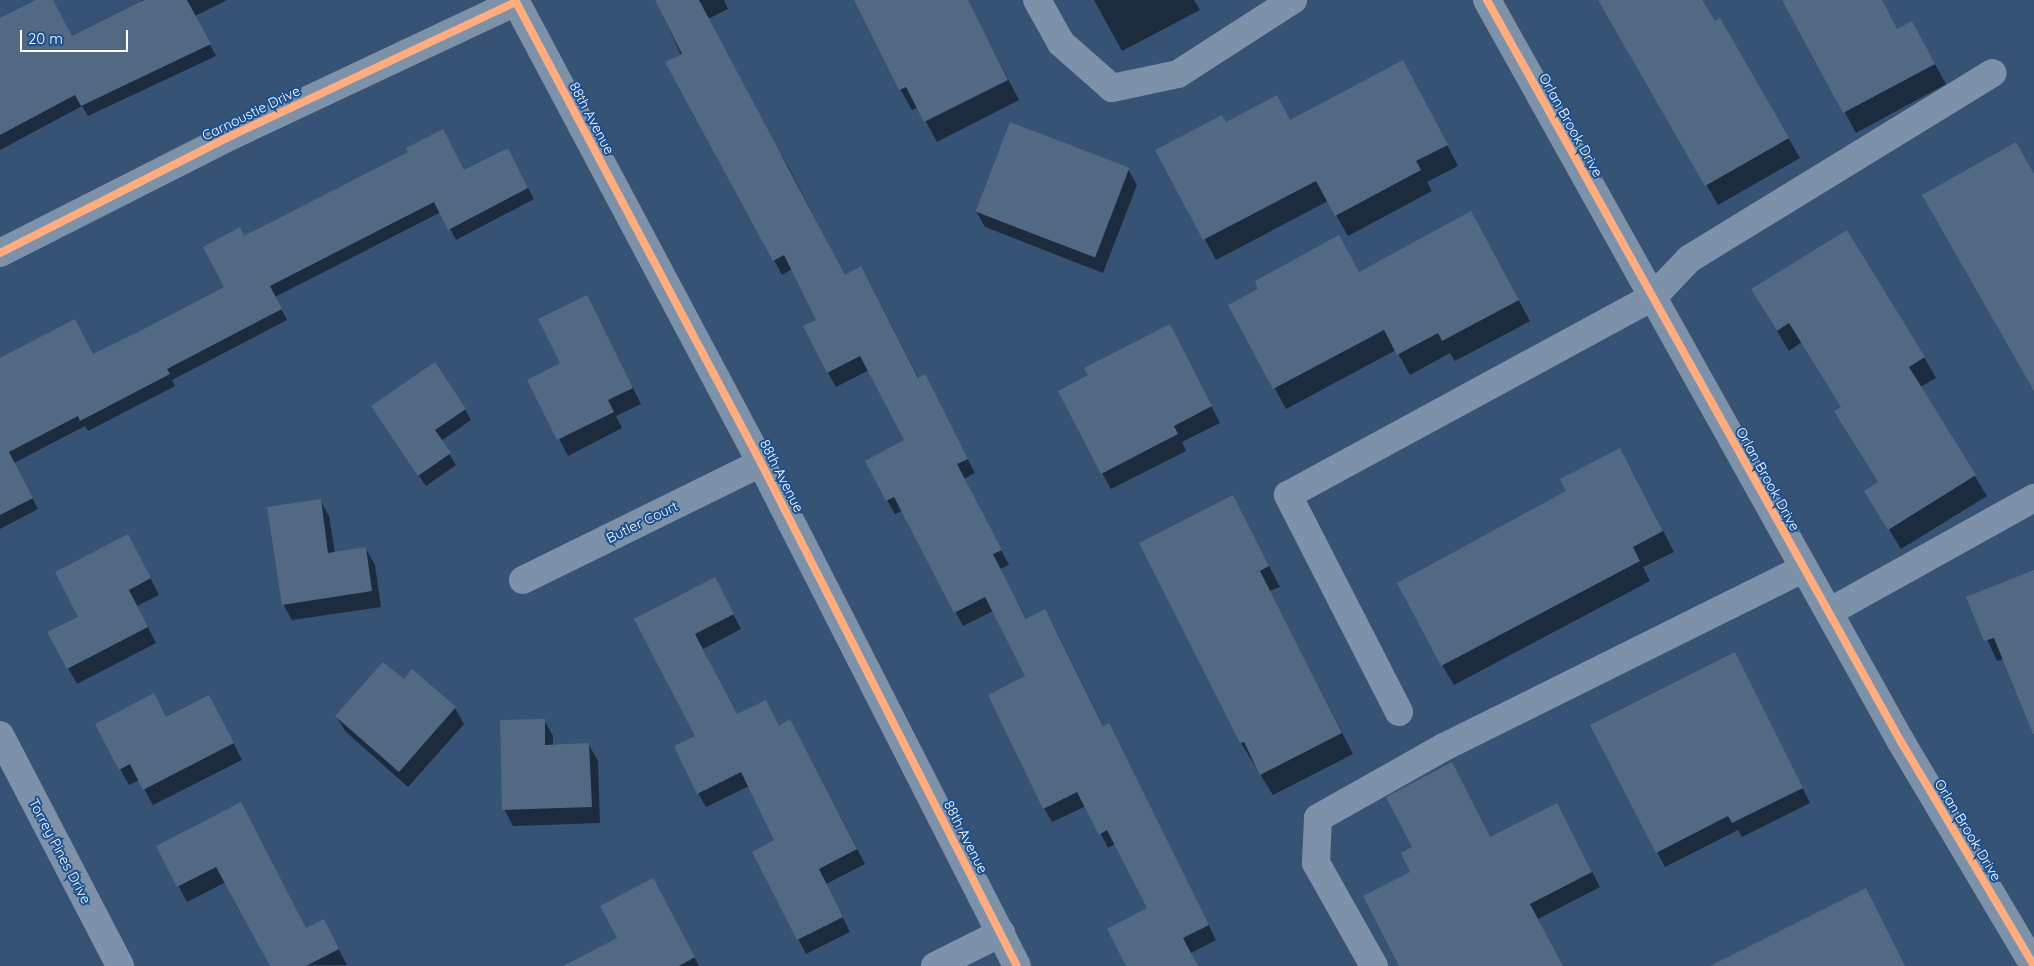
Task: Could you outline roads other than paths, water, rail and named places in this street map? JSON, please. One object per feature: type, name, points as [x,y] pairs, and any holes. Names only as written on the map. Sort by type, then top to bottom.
[{"type":"street","points":[[1037,0],[1061,43],[1112,88],[1178,74],[1293,0]]},
{"type":"street","name":"Orlan Brook Drive","points":[[1487,0],[1900,740],[2032,956]]},
{"type":"street","name":"Carnoustie Drive","points":[[0,253],[234,134],[516,2]]},
{"type":"street","name":"88th Avenue","points":[[516,2],[761,463],[1017,966]]},
{"type":"street","points":[[1399,712],[1288,495],[1653,297],[1689,259],[1992,74]]},
{"type":"street","name":"Butler Court","points":[[523,580],[761,463]]},
{"type":"street","points":[[1829,612],[2034,498]]},
{"type":"street","points":[[1374,966],[1316,863],[1318,818],[1444,747],[1804,568]]},
{"type":"street","name":"Torrey Pines Drive","points":[[0,735],[120,966]]},
{"type":"street","points":[[935,966],[1001,933]]}]
